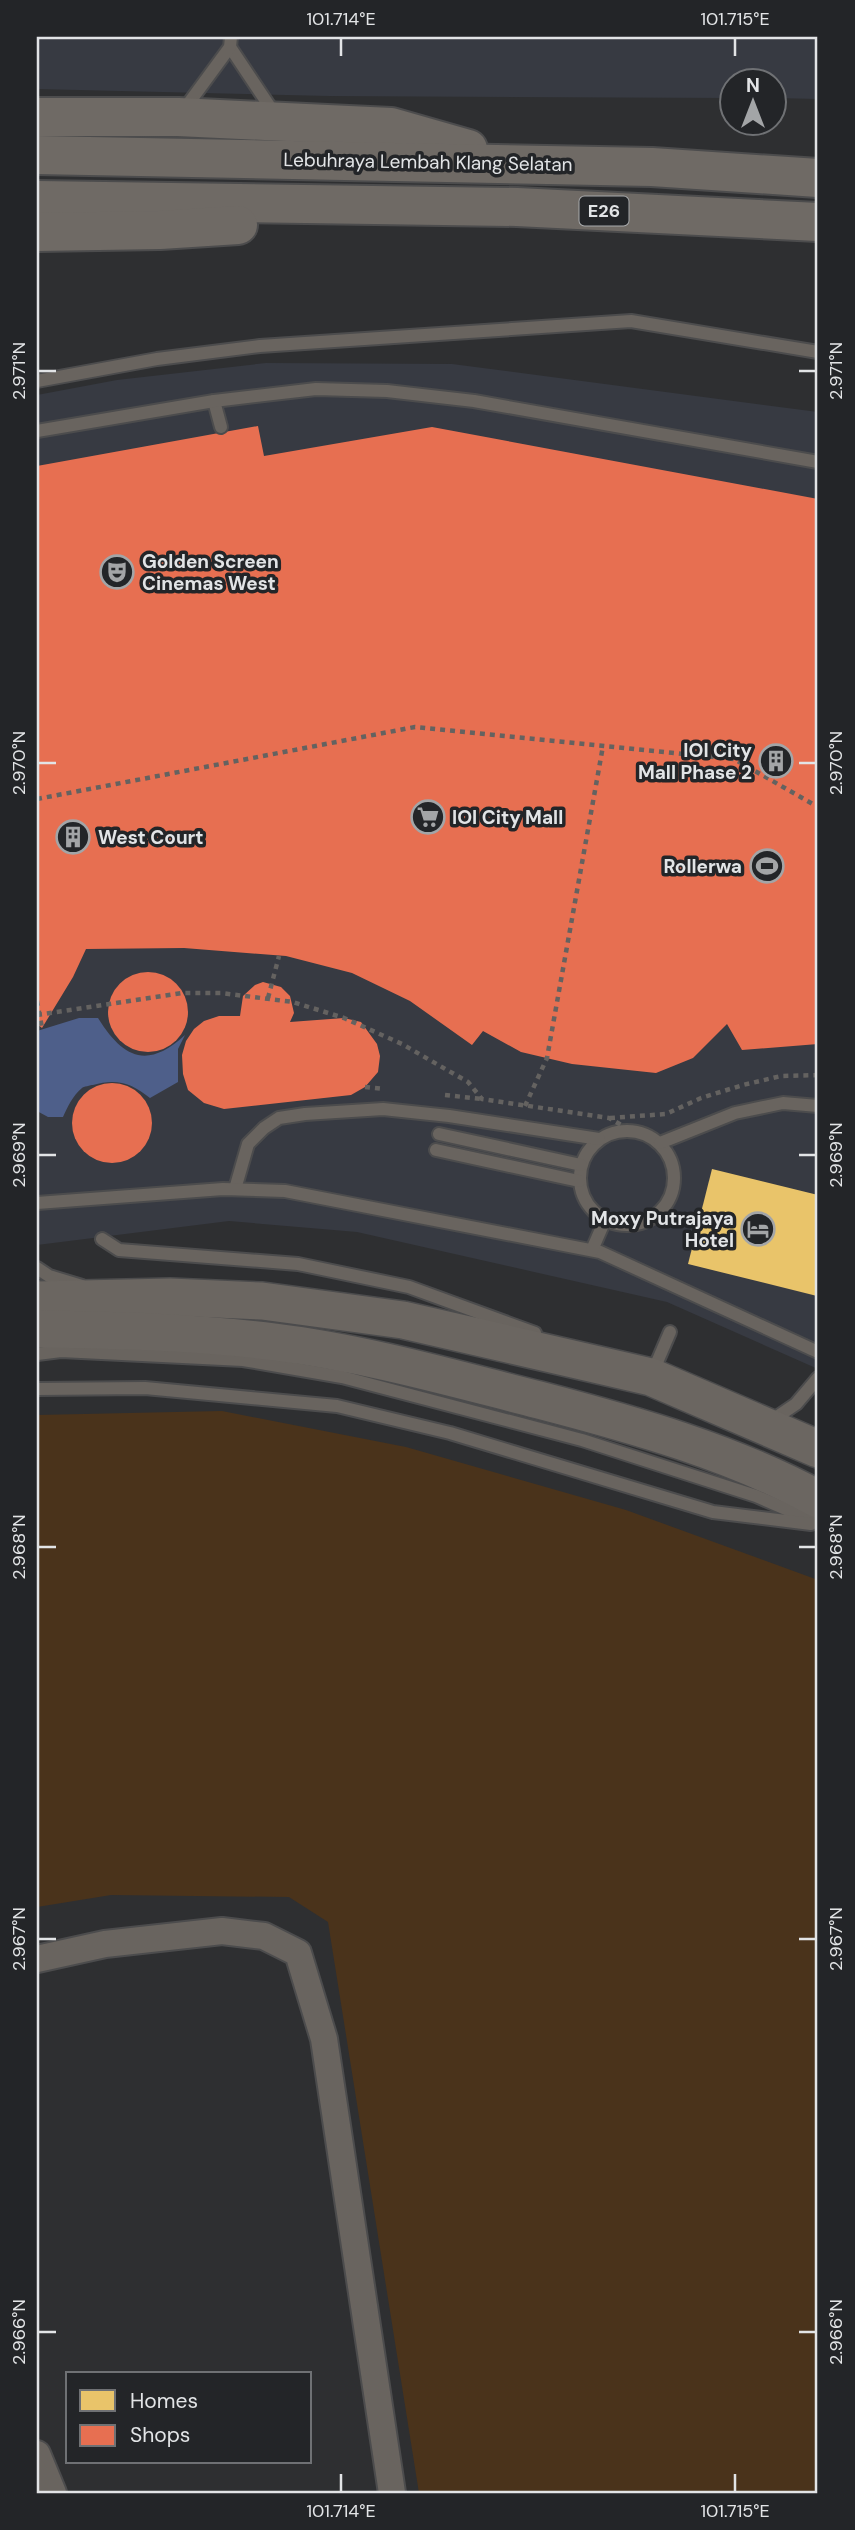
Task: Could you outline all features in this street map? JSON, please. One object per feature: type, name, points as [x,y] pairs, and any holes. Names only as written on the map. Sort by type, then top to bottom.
[{"type":"highway","points":[[37,117],[178,117],[391,127],[517,163]]},
{"type":"highway","name":"Lebuhraya Lembah Klang Selatan","points":[[37,155],[517,163],[652,167],[818,178]]},
{"type":"highway","name":"E26","points":[[37,200],[389,204],[818,222]]},
{"type":"highway","points":[[37,232],[160,230],[278,222],[389,204]]},
{"type":"street","points":[[37,1300],[170,1297],[262,1301],[403,1320],[651,1377],[818,1449]]},
{"type":"street","points":[[37,1329],[145,1330],[277,1342],[395,1363],[634,1425],[743,1464],[818,1499]]},
{"type":"street","points":[[37,1959],[105,1944],[222,1931],[264,1936],[298,1953],[324,2039],[392,2493]]},
{"type":"street","points":[[37,2454],[53,2493]]},
{"type":"lane","points":[[178,117],[230,42],[280,121]]},
{"type":"lane","points":[[37,381],[157,359],[260,346],[631,321],[818,352]]},
{"type":"lane","points":[[37,431],[214,401],[316,389],[387,391],[474,401],[818,462]]},
{"type":"lane","points":[[214,401],[221,427]]},
{"type":"lane","points":[[660,1143],[735,1112],[783,1103],[818,1106]]},
{"type":"lane","points":[[235,1189],[248,1144],[279,1118],[305,1114],[383,1109],[599,1139]]},
{"type":"lane","points":[[630,1130],[646,1134],[660,1143],[669,1155],[674,1169],[674,1184],[670,1199],[661,1211],[649,1220],[619,1224],[605,1220],[593,1211],[579,1181],[581,1165],[588,1151],[599,1139],[614,1132],[630,1130]]},
{"type":"lane","points":[[439,1134],[581,1165]]},
{"type":"lane","points":[[436,1150],[579,1181]]},
{"type":"lane","points":[[37,1203],[235,1189],[285,1191],[592,1250],[818,1352]]},
{"type":"lane","points":[[37,1213],[70,1199]]},
{"type":"lane","points":[[592,1250],[605,1220]]},
{"type":"lane","points":[[102,1239],[119,1250],[298,1264],[409,1287],[651,1377],[670,1332]]},
{"type":"lane","points":[[37,1268],[49,1276],[81,1286]]},
{"type":"lane","points":[[37,1287],[81,1286],[170,1297]]},
{"type":"lane","points":[[37,1354],[61,1351],[243,1360],[342,1377],[582,1440],[756,1496],[818,1524]]},
{"type":"lane","points":[[765,1425],[796,1404],[818,1378]]},
{"type":"lane","points":[[37,1389],[145,1388],[337,1406],[450,1433],[713,1512],[818,1524]]},
{"type":"path","points":[[37,799],[415,727],[734,759],[818,807]]},
{"type":"path","points":[[515,1126],[547,1058],[603,746]]},
{"type":"path","points":[[268,998],[279,956]]},
{"type":"path","points":[[38,1014],[182,993],[221,993],[293,1002],[344,1018],[402,1044],[468,1082],[482,1099],[609,1118],[666,1114],[701,1098],[743,1085],[781,1076],[818,1075]]},
{"type":"path","points":[[37,1001],[42,1028]]},
{"type":"path","points":[[609,1118],[630,1130]]},
{"type":"shaded area","points":[[37,37],[818,37],[818,99],[788,98],[788,66],[718,66],[718,98],[329,96],[37,89]]},
{"type":"shaded area","name":"IOI City Mall","points":[[266,363],[452,364],[818,412],[818,1369],[667,1302],[357,1232],[229,1221],[37,1245],[37,395],[117,380]]},
{"type":"shaded area","points":[[222,1411],[406,1447],[626,1510],[818,1580],[818,2493],[419,2493],[328,1922],[289,1897],[111,1895],[37,1907],[37,1415]]},
{"type":"water","points":[[79,1018],[98,1018],[117,1042],[137,1055],[159,1053],[185,1035],[178,1049],[178,1082],[150,1098],[123,1083],[101,1083],[82,1088],[63,1117],[48,1117],[37,1111],[37,1031]]},
{"type":"building: Homes","name":"Moxy Putrajaya Hotel","points":[[712,1169],[818,1195],[817,1296],[688,1264]]},
{"type":"building: Shops","name":"IOI City Mall","points":[[258,426],[264,456],[432,427],[818,499],[818,1044],[742,1050],[727,1024],[693,1058],[656,1073],[572,1064],[521,1052],[483,1031],[472,1045],[410,1001],[352,973],[286,956],[184,948],[86,949],[73,977],[42,1028],[37,1024],[37,466]]},
{"type":"building: Shops","points":[[148,972],[163,975],[176,984],[185,997],[188,1012],[185,1027],[176,1040],[163,1049],[148,1052],[133,1049],[120,1040],[111,1027],[108,1012],[111,997],[120,984],[133,975]]},
{"type":"building: Shops","points":[[263,982],[281,987],[290,996],[294,1013],[290,1022],[344,1018],[361,1022],[377,1044],[380,1056],[378,1072],[365,1087],[351,1095],[224,1109],[204,1103],[188,1090],[183,1074],[182,1055],[186,1041],[194,1029],[204,1021],[219,1016],[240,1016],[243,996],[255,985]]},
{"type":"building: Shops","points":[[112,1083],[127,1086],[140,1095],[149,1108],[152,1123],[149,1138],[140,1151],[127,1160],[112,1163],[97,1160],[84,1151],[75,1138],[72,1123],[75,1108],[84,1095],[97,1086]]},
{"type":"place","name":"Golden Screen Cinemas West","points":[[117,572]]},
{"type":"place","name":"IOI City Mall Phase 2","points":[[776,761]]},
{"type":"place","name":"IOI City Mall","points":[[428,817]]},
{"type":"place","name":"West Court","points":[[73,837]]},
{"type":"place","name":"Rollerwa","points":[[767,866]]},
{"type":"place","name":"Moxy Putrajaya Hotel","points":[[758,1229]]}]
